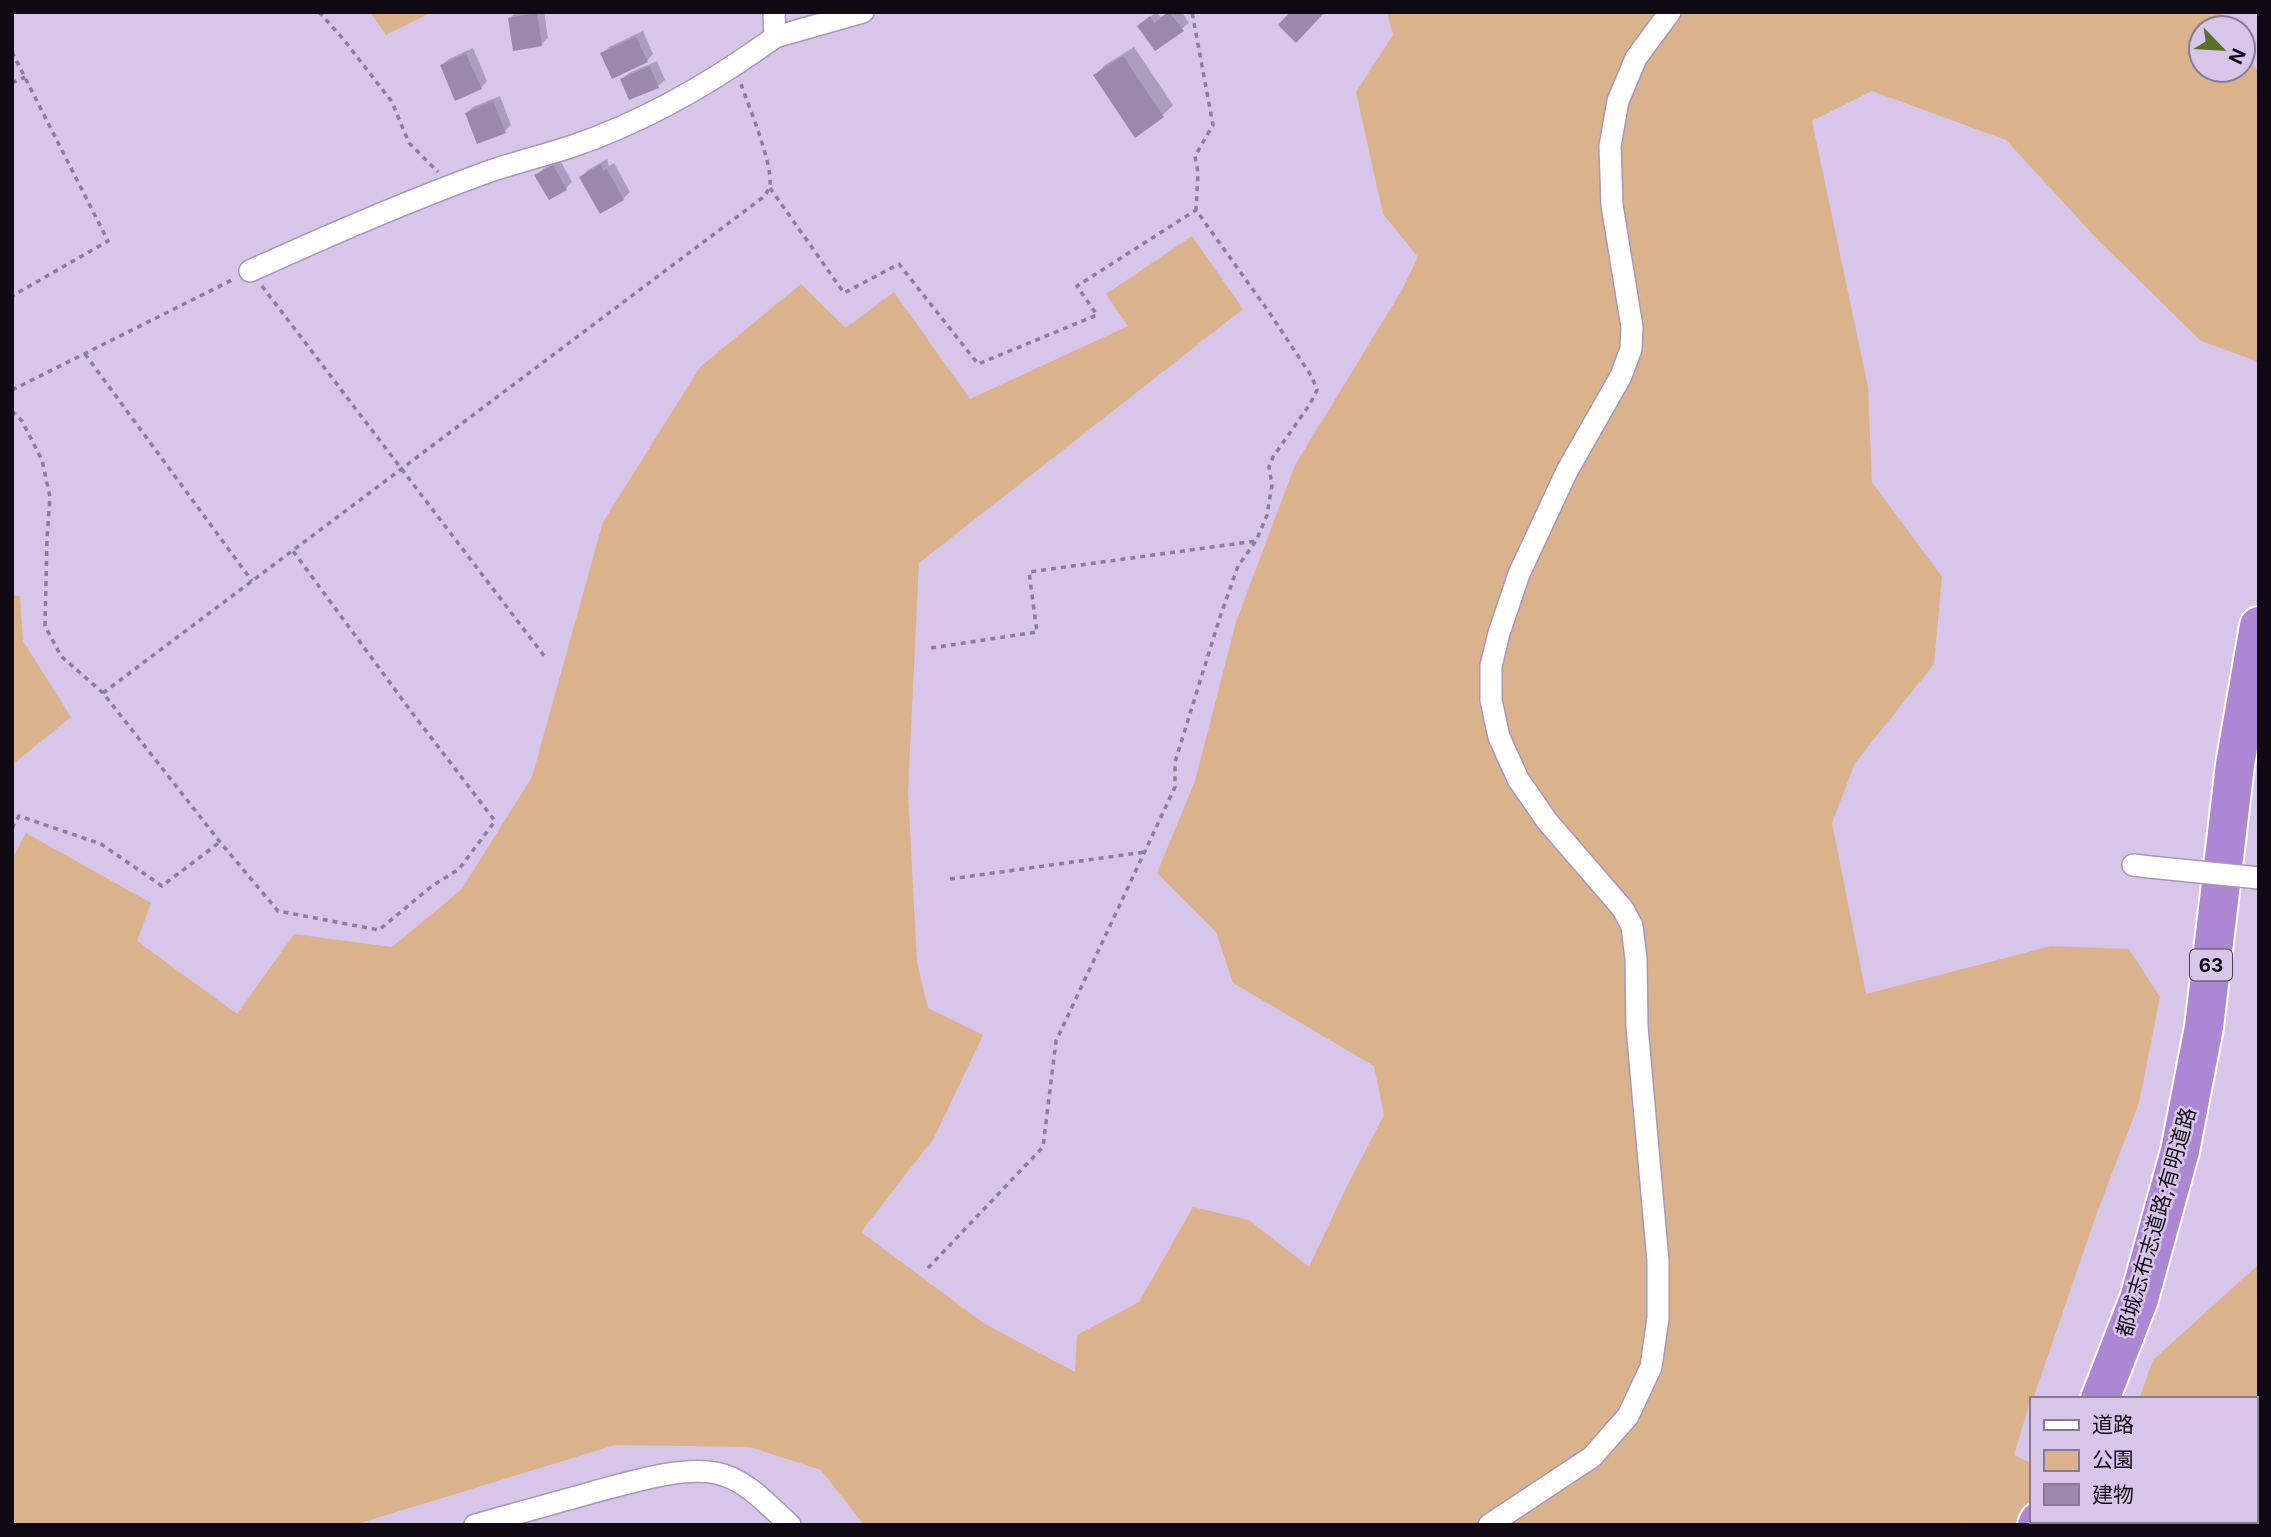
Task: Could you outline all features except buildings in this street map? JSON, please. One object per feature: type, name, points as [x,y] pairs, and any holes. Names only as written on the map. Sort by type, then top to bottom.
[{"type":"highway","name":"都城志布志道路;有明道路","points":[[2101,1397],[2139,1298],[2180,1151],[2204,1027],[2235,765],[2259,626]]},
{"type":"street","points":[[774,12],[775,37]]},
{"type":"street","points":[[250,271],[384,211],[452,185],[575,145],[653,113],[734,66],[775,37],[863,12]]},
{"type":"street","points":[[1489,1525],[1592,1457],[1628,1416],[1651,1367],[1658,1318],[1658,1261],[1637,1027],[1636,959],[1632,926],[1623,909],[1547,821],[1518,779],[1499,737],[1491,700],[1491,666],[1518,574],[1567,471],[1609,400],[1632,349],[1632,327],[1612,205],[1610,146],[1618,101],[1636,58],[1670,12]]},
{"type":"street","points":[[2141,866],[2259,878]]},
{"type":"street","points":[[475,1525],[647,1478],[692,1472],[715,1473],[735,1480],[752,1490],[790,1525]]},
{"type":"path","points":[[319,12],[392,102],[409,143],[452,185]]},
{"type":"path","points":[[928,1268],[1043,1147],[1056,1041],[1175,788],[1175,762],[1238,566],[1256,541],[1267,515],[1272,485],[1269,467],[1317,390],[1312,377],[1285,336],[1196,210],[1198,173],[1195,156],[1213,125],[1192,12]]},
{"type":"path","points":[[12,52],[108,242],[12,296]]},
{"type":"path","points":[[734,66],[770,173],[770,188],[844,293],[900,264],[978,364],[1097,315],[1077,286],[1196,210]]},
{"type":"path","points":[[12,83],[25,77]]},
{"type":"path","points":[[103,693],[729,224],[762,198],[770,188]]},
{"type":"path","points":[[12,390],[250,271],[545,657]]},
{"type":"path","points":[[85,354],[252,581]]},
{"type":"path","points":[[12,411],[22,421],[42,460],[50,497],[45,626],[61,656],[103,693],[278,911],[379,930],[432,886],[459,869],[495,821],[293,551]]},
{"type":"path","points":[[931,648],[1037,632],[1029,572],[1256,541]]},
{"type":"path","points":[[12,828],[19,816],[101,844],[162,886],[220,842]]},
{"type":"path","points":[[950,879],[1144,852]]},
{"type":"green space","points":[[370,12],[432,12],[386,35]]},
{"type":"green space","points":[[1387,12],[2222,14],[2187,14],[2187,84],[2257,84],[2257,71],[2259,74],[2259,362],[2201,341],[2097,239],[2006,140],[1872,91],[1812,121],[1868,387],[1872,482],[1942,577],[1934,664],[1855,763],[1832,823],[1866,994],[2051,946],[2129,949],[2160,997],[2139,1103],[2098,1210],[2034,1397],[2030,1397],[2014,1455],[2030,1463],[2030,1523],[2257,1523],[2257,1397],[2140,1397],[2153,1360],[2259,1264],[2259,1525],[1968,1525],[1965,1522],[1963,1525],[864,1525],[821,1470],[750,1447],[615,1445],[354,1525],[12,1525],[12,859],[26,833],[151,903],[137,941],[237,1014],[294,934],[392,947],[461,890],[532,777],[603,522],[700,367],[801,284],[846,328],[894,292],[970,399],[1128,326],[1106,294],[1192,236],[1243,309],[919,563],[908,792],[917,962],[928,1008],[983,1035],[934,1138],[861,1232],[985,1324],[1075,1372],[1077,1335],[1139,1302],[1193,1207],[1249,1220],[1309,1267],[1384,1115],[1374,1066],[1233,983],[1216,932],[1157,873],[1195,781],[1236,622],[1295,465],[1402,290],[1418,257],[1383,214],[1356,92],[1393,35]]},
{"type":"green space","points":[[12,595],[20,596],[23,641],[71,717],[12,765]]}]
